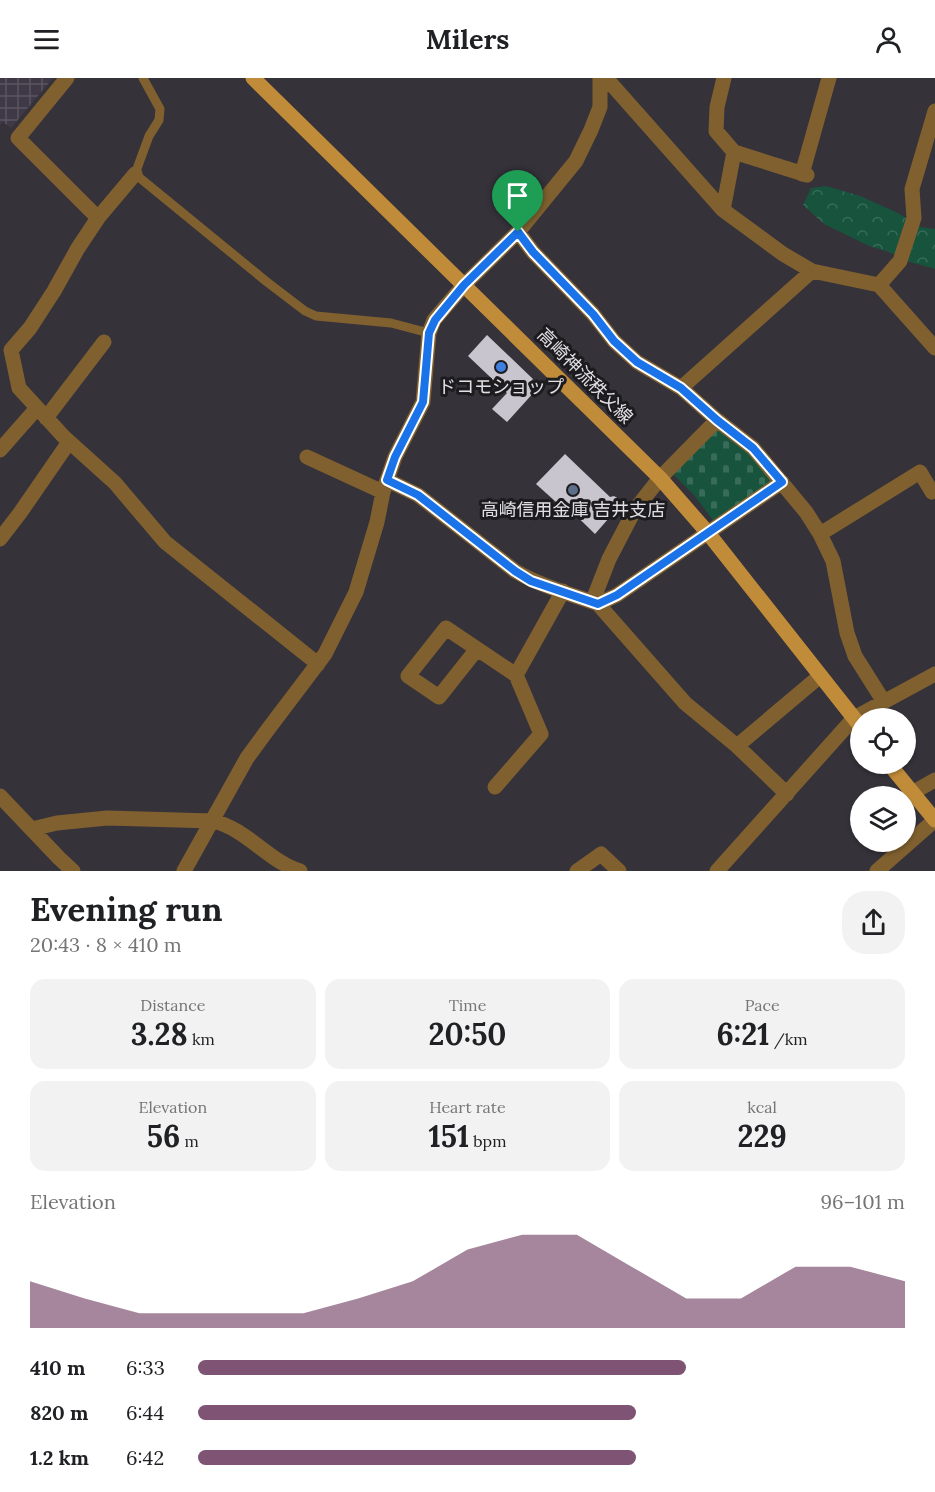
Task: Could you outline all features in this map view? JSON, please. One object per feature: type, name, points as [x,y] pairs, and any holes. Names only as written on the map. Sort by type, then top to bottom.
[{"type":"main road","name":"高崎神流秩父線","points":[[253,78],[660,478],[708,533],[850,714]]},
{"type":"main road","points":[[897,774],[906,786]]},
{"type":"main road","points":[[916,798],[935,820]]},
{"type":"street","points":[[67,78],[18,138],[98,218]]},
{"type":"street","points":[[184,871],[248,758],[325,654],[356,592],[395,457],[423,402],[429,333],[435,320],[464,285],[518,232],[576,161],[600,107],[600,78]]},
{"type":"street","points":[[606,78],[723,210],[783,254],[812,271],[879,285],[935,348]]},
{"type":"street","points":[[724,78],[717,106],[716,132],[735,152],[804,175],[829,78]]},
{"type":"street","points":[[879,285],[900,261],[914,218],[912,189],[935,111]]},
{"type":"street","points":[[723,210],[735,152]]},
{"type":"street","points":[[135,174],[98,218],[30,328],[11,350],[19,387],[69,442],[115,483],[165,542],[318,664]]},
{"type":"street","points":[[518,232],[539,259],[593,314],[614,341],[637,362],[681,388],[753,448],[806,512],[833,561],[847,633],[855,656],[884,702]]},
{"type":"street","points":[[681,388],[812,271]]},
{"type":"street","points":[[0,450],[42,413],[104,342]]},
{"type":"street","points":[[717,420],[660,478],[634,512],[609,559],[595,595],[598,604],[685,704],[737,746],[787,794]]},
{"type":"street","points":[[0,539],[69,442]]},
{"type":"street","points":[[307,457],[385,486],[418,495],[531,581],[598,604],[617,595],[782,482]]},
{"type":"street","points":[[820,534],[920,472],[933,492],[935,490]]},
{"type":"street","points":[[516,675],[563,591]]},
{"type":"street","points":[[477,649],[439,697],[408,676],[446,628],[516,675],[541,734],[495,787]]},
{"type":"street","points":[[876,708],[935,674]]},
{"type":"street","points":[[737,746],[820,676]]},
{"type":"street","points":[[724,869],[787,794],[850,730]]},
{"type":"street","points":[[916,791],[935,780]]},
{"type":"street","points":[[0,796],[73,871]]},
{"type":"street","points":[[32,829],[57,823],[107,818],[213,821],[224,823],[239,831],[283,863],[300,871]]},
{"type":"street","points":[[877,871],[935,820]]},
{"type":"street","points":[[577,871],[601,854],[619,871]]},
{"type":"lane","points":[[143,78],[160,109],[159,120],[149,136],[135,174],[305,311],[316,316],[391,323],[429,333]]},
{"type":"shaded area","points":[[0,78],[53,78],[11,128],[3,122],[0,125]]},
{"type":"green space","points":[[826,186],[860,196],[898,213],[921,227],[935,229],[935,269],[869,246],[824,224],[803,205],[811,188]]},
{"type":"green space","points":[[719,427],[772,477],[769,485],[715,523],[694,495],[672,473]]},
{"type":"building","name":"ドコモショップ","points":[[487,335],[533,379],[529,383],[536,390],[507,422],[492,409],[507,393],[468,356]]},
{"type":"building","name":"高崎信用金庫 吉井支店","points":[[565,454],[610,497],[614,496],[622,501],[622,509],[615,517],[609,518],[595,534],[559,499],[556,502],[536,484]]},
{"type":"place","name":"ドコモショップ","points":[[501,367]]},
{"type":"place","name":"高崎信用金庫 吉井支店","points":[[573,490]]},
{"type":"route","points":[[518,232],[533,252],[593,314],[614,341],[637,362],[681,388],[753,448],[782,482],[617,595],[598,604],[531,581],[418,495],[387,480],[395,457],[423,402],[429,333],[435,320],[464,285],[518,232]]}]
